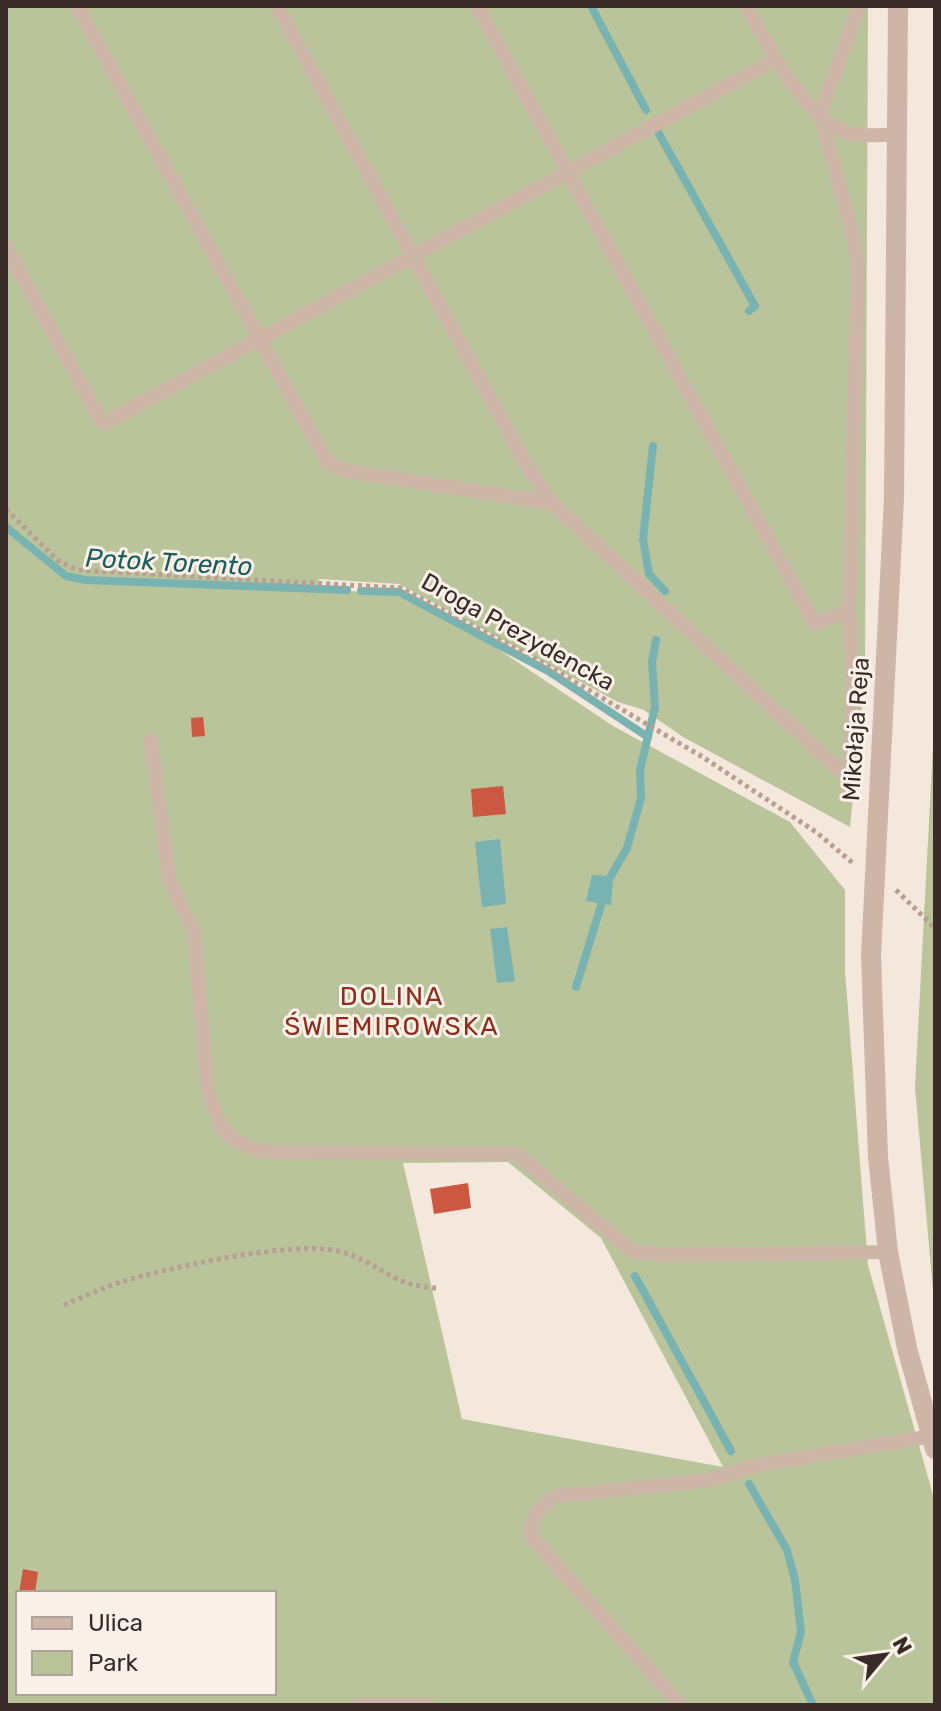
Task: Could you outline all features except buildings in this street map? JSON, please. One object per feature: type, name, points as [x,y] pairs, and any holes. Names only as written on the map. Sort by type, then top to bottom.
[{"type":"street","name":"Mikołaja Reja","points":[[898,6],[894,498],[871,955],[878,1157],[888,1252],[907,1348],[933,1443]]},
{"type":"lane","points":[[77,6],[328,463],[347,471],[552,503]]},
{"type":"lane","points":[[277,6],[525,462],[552,503],[850,780],[853,673],[849,611],[858,269],[854,239],[820,114],[859,6]]},
{"type":"lane","points":[[477,6],[815,624],[849,611]]},
{"type":"lane","points":[[746,6],[775,60],[820,114],[844,132],[899,135]]},
{"type":"lane","points":[[6,247],[103,424],[775,60]]},
{"type":"lane","points":[[151,741],[170,882],[194,933],[208,1091],[222,1128],[233,1139],[257,1150],[272,1152],[517,1154],[631,1251],[667,1255],[888,1252]]},
{"type":"lane","points":[[674,1704],[531,1536],[530,1525],[538,1510],[557,1496],[711,1480],[753,1466],[933,1443]]},
{"type":"lane","points":[[359,1705],[429,1705]]},
{"type":"path","name":"Droga Prezydencka","points":[[6,509],[57,560],[77,570],[401,588],[536,659],[651,727],[816,832],[850,862],[873,871],[935,928]]},
{"type":"path","points":[[64,1305],[121,1282],[268,1251],[310,1248],[338,1251],[414,1288],[439,1288]]},
{"type":"green space","points":[[6,6],[868,6],[865,675],[850,827],[683,737],[644,710],[618,702],[399,584],[319,579],[316,589],[397,594],[489,643],[613,726],[790,822],[845,890],[845,971],[868,1265],[935,1502],[935,1705],[6,1705]],"holes":[[[508,1162],[601,1238],[723,1467],[462,1419],[403,1163]]]},
{"type":"green space","points":[[935,708],[935,1314],[915,1087]]},
{"type":"water","points":[[500,839],[506,904],[482,907],[475,842]]},
{"type":"water","points":[[592,875],[610,876],[613,880],[611,905],[586,901]]},
{"type":"water","points":[[507,927],[515,981],[497,983],[490,929]]},
{"type":"waterway","points":[[591,6],[646,110]]},
{"type":"waterway","points":[[658,132],[755,306],[749,311]]},
{"type":"waterway","points":[[653,446],[643,539],[649,574],[665,591]]},
{"type":"waterway","name":"Potok Torento","points":[[6,527],[66,576],[86,580],[347,590]]},
{"type":"waterway","name":"Potok Torento","points":[[361,591],[399,592],[548,671],[648,737]]},
{"type":"waterway","points":[[607,883],[627,848],[641,798],[640,770],[655,707],[652,662],[656,640]]},
{"type":"waterway","points":[[576,987],[604,896]]},
{"type":"waterway","points":[[635,1276],[731,1451]]},
{"type":"waterway","points":[[749,1484],[787,1550],[795,1580],[801,1632],[793,1662],[813,1705]]},
{"type":"district","name":"DOLINA ŚWIEMIROWSKA","points":[[392,1011]]}]
